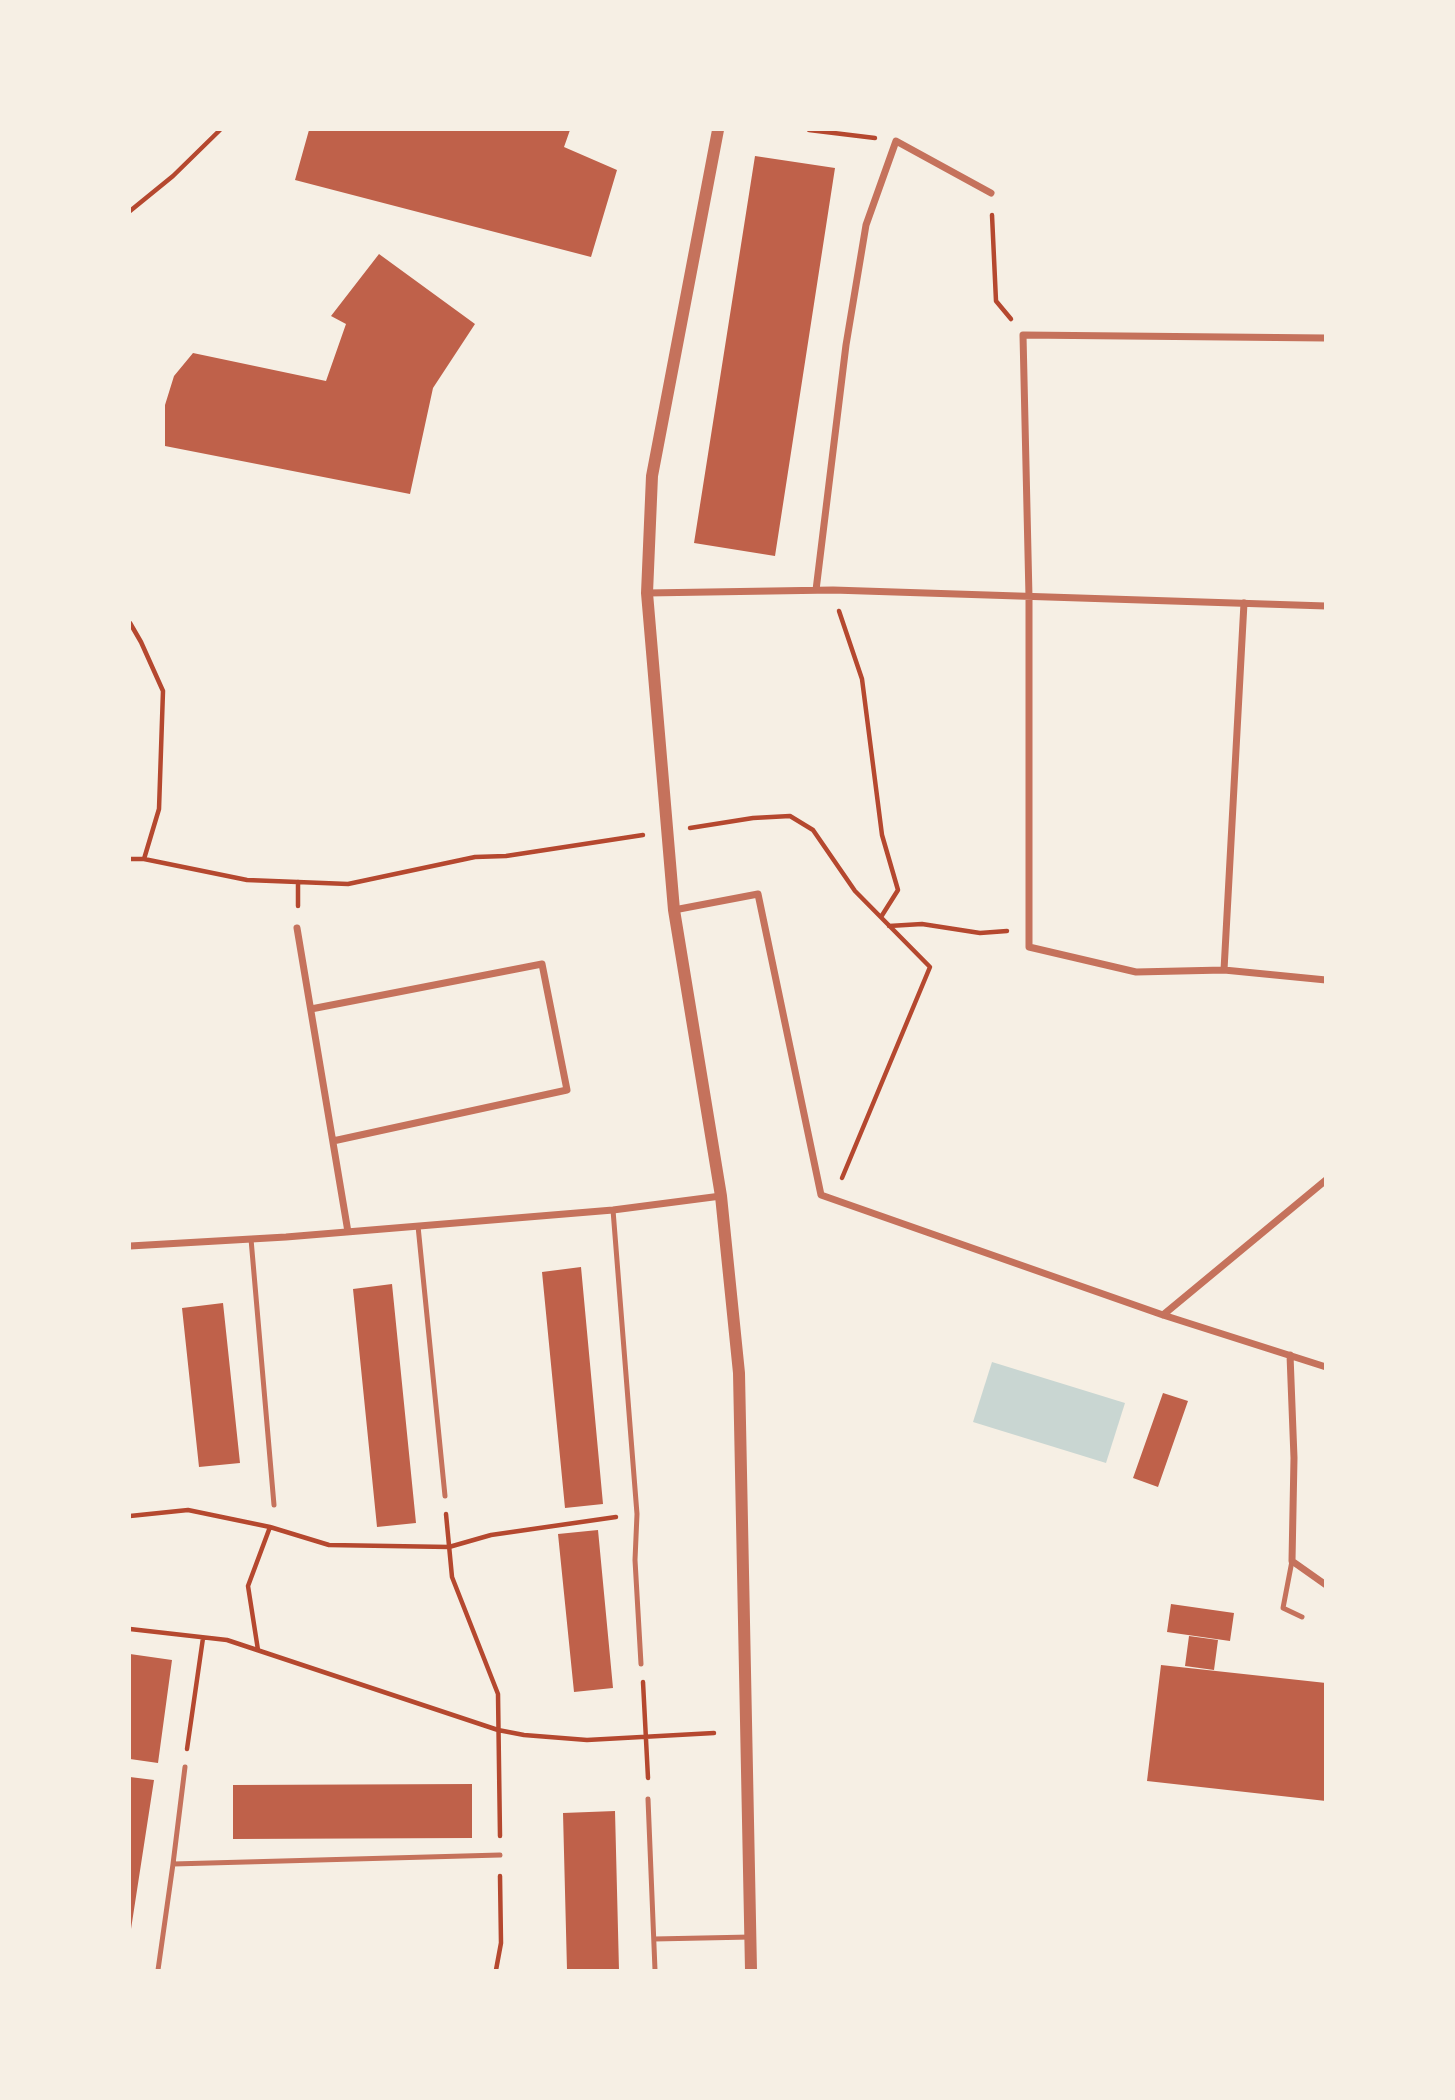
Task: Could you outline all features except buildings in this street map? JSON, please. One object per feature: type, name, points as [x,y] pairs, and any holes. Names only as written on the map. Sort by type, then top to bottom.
[{"type":"street","points":[[718,130],[652,476],[647,593],[674,910],[721,1196],[738,1373],[751,1970]]},
{"type":"street","points":[[816,590],[846,345],[866,225],[896,141],[991,193]]},
{"type":"street","points":[[1325,338],[1023,335],[1028,597],[1029,947],[1136,972],[1224,970],[1325,979]]},
{"type":"street","points":[[647,593],[816,590],[1325,606]]},
{"type":"street","points":[[1224,970],[1244,603]]},
{"type":"street","points":[[674,910],[758,894],[821,1195],[1163,1315],[1325,1367]]},
{"type":"street","points":[[298,928],[348,1232]]},
{"type":"street","points":[[311,1009],[542,964],[567,1090],[333,1141]]},
{"type":"street","points":[[1163,1315],[1325,1180]]},
{"type":"street","points":[[130,1246],[348,1232],[613,1210],[721,1196]]},
{"type":"street","points":[[1290,1355],[1294,1458],[1292,1561],[1325,1585]]},
{"type":"lane","points":[[613,1210],[637,1514],[635,1560],[641,1664]]},
{"type":"lane","points":[[418,1226],[445,1496]]},
{"type":"lane","points":[[251,1239],[274,1505]]},
{"type":"lane","points":[[1292,1561],[1283,1608],[1302,1617]]},
{"type":"lane","points":[[158,1970],[185,1767]]},
{"type":"lane","points":[[648,1799],[655,1970]]},
{"type":"lane","points":[[173,1864],[500,1855]]},
{"type":"lane","points":[[654,1939],[751,1937]]},
{"type":"path","points":[[130,211],[173,176],[220,130]]},
{"type":"path","points":[[808,130],[896,141]]},
{"type":"path","points":[[991,193],[996,301],[1023,335]]},
{"type":"path","points":[[840,614],[862,679],[882,835],[898,890],[881,917]]},
{"type":"path","points":[[130,623],[163,691],[159,809],[144,859]]},
{"type":"path","points":[[685,828],[753,818],[790,816],[813,830],[855,891],[930,967],[833,1200]]},
{"type":"path","points":[[130,859],[144,859],[247,880],[348,884],[475,857],[506,856],[643,835]]},
{"type":"path","points":[[890,926],[922,924],[980,933],[1029,929]]},
{"type":"path","points":[[445,1496],[452,1577],[498,1694],[500,1943],[496,1970]]},
{"type":"path","points":[[258,1650],[248,1586],[270,1527],[274,1505]]},
{"type":"path","points":[[130,1516],[188,1510],[270,1527],[329,1545],[449,1547],[491,1535],[637,1514]]},
{"type":"path","points":[[130,1629],[227,1640],[498,1730],[524,1735],[587,1740],[715,1733]]},
{"type":"path","points":[[185,1767],[203,1638]]},
{"type":"path","points":[[641,1664],[648,1799]]},
{"type":"shaded area","points":[[992,1362],[1125,1403],[1106,1463],[973,1422]]}]
